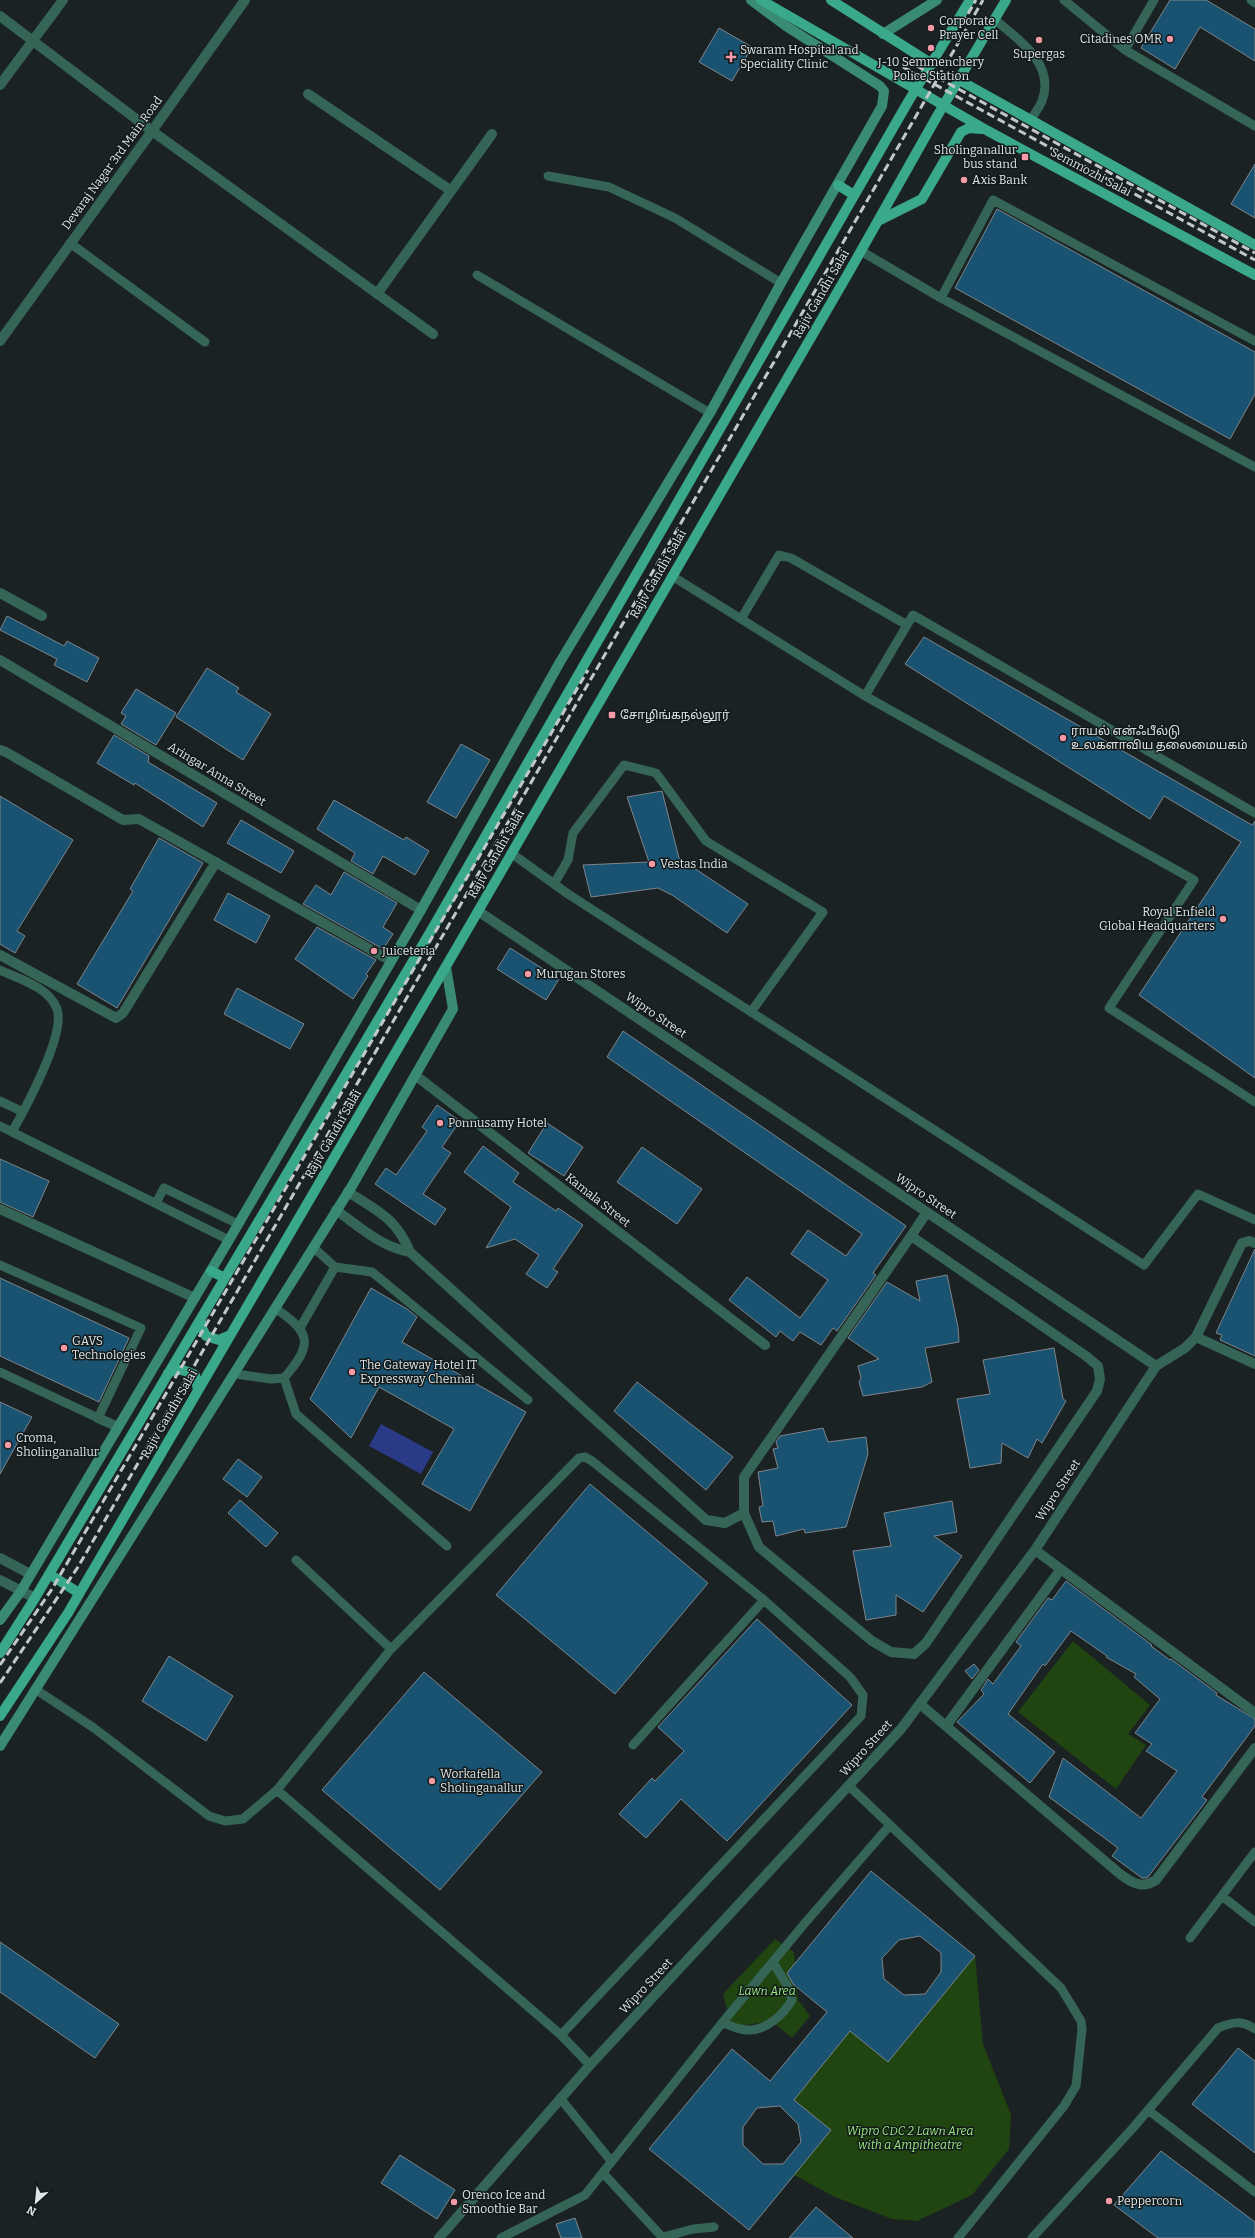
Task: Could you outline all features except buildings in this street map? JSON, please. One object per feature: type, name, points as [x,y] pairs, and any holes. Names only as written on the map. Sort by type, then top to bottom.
[{"type":"main road","name":"Semmozhi Salai","points":[[761,0],[853,55],[916,89],[943,106],[1255,275]]},
{"type":"main road","points":[[831,0],[932,64]]},
{"type":"main road","name":"Rajiv Gandhi Salai","points":[[0,1653],[35,1598],[432,929],[854,195],[970,0]]},
{"type":"main road","name":"Rajiv Gandhi Salai","points":[[0,1716],[79,1593],[446,967],[943,106],[1006,0]]},
{"type":"main road","points":[[959,80],[1255,245]]},
{"type":"main road","points":[[878,220],[922,199],[961,132],[969,128],[988,131]]},
{"type":"main road","points":[[838,185],[854,195]]},
{"type":"main road","points":[[211,1271],[225,1278]]},
{"type":"main road","points":[[201,1318],[201,1326],[206,1336],[219,1340],[230,1335]]},
{"type":"main road","points":[[168,1373],[176,1370],[185,1370],[195,1375],[198,1390]]},
{"type":"main road","points":[[49,1574],[79,1593]]},
{"type":"street","points":[[0,86],[63,0]]},
{"type":"street","name":"Devaraj Nagar 3rd Main Road","points":[[0,341],[245,0]]},
{"type":"street","points":[[0,1620],[21,1591],[194,1298],[230,1240],[421,910],[560,662],[710,413],[781,283],[874,122],[885,98],[884,91],[880,86],[786,26],[751,0]]},
{"type":"street","points":[[883,34],[937,0]]},
{"type":"street","points":[[0,16],[152,131],[433,334]]},
{"type":"street","points":[[308,94],[450,190]]},
{"type":"street","points":[[377,294],[450,190],[492,134]]},
{"type":"street","points":[[0,593],[42,616]]},
{"type":"street","name":"Aringar Anna Street","points":[[0,660],[421,910]]},
{"type":"street","points":[[0,750],[6,752],[114,816],[123,820],[139,819],[391,961]]},
{"type":"street","points":[[0,955],[116,1018],[123,1013],[216,862]]},
{"type":"street","name":"Wipro Street","points":[[439,2238],[560,2098],[850,1786],[901,1729],[1035,1550],[1156,1366],[478,911]]},
{"type":"street","points":[[0,1746],[236,1374],[312,1247],[348,1192],[453,1009],[446,967]]},
{"type":"street","name":"Kamala Street","points":[[415,1075],[765,1345]]},
{"type":"street","points":[[348,1192],[379,1212],[397,1227],[403,1235],[410,1252],[706,1520],[725,1523],[744,1513]]},
{"type":"street","points":[[0,1209],[194,1298]]},
{"type":"street","points":[[336,1210],[372,1237],[393,1249],[410,1252]]},
{"type":"street","points":[[911,1236],[1086,1356],[1098,1366],[1100,1379],[1096,1391],[926,1644],[914,1654],[891,1652],[872,1640],[759,1547],[744,1513],[744,1477],[927,1212]]},
{"type":"street","points":[[1156,1366],[1185,1348],[1196,1337],[1242,1243],[1250,1241],[1255,1243]]},
{"type":"street","points":[[1196,1337],[1255,1364]]},
{"type":"street","points":[[98,1418],[118,1427]]},
{"type":"street","points":[[1035,1550],[1255,1713]]},
{"type":"street","points":[[0,1558],[30,1574]]},
{"type":"street","points":[[946,1726],[1061,1569]]},
{"type":"street","points":[[0,1580],[35,1598]]},
{"type":"street","points":[[920,1704],[1120,1874],[1133,1883],[1142,1885],[1149,1884],[1156,1880],[1255,1748]]},
{"type":"lane","points":[[1064,0],[1125,50],[1255,126]]},
{"type":"lane","points":[[1125,50],[1154,0]]},
{"type":"lane","points":[[1251,0],[1255,3]]},
{"type":"lane","points":[[994,19],[1025,44],[1036,56],[1044,84],[1043,96],[1031,120]]},
{"type":"lane","points":[[548,176],[609,187],[629,196],[675,218],[781,283]]},
{"type":"lane","points":[[941,298],[993,200],[1255,341]]},
{"type":"lane","points":[[70,243],[205,342]]},
{"type":"lane","points":[[861,250],[941,298],[1255,467]]},
{"type":"lane","points":[[477,275],[710,413]]},
{"type":"lane","points":[[741,619],[779,555],[790,558],[907,625]]},
{"type":"lane","points":[[672,576],[865,696],[1194,880],[1110,1008],[1255,1102]]},
{"type":"lane","points":[[865,696],[913,615],[1255,814]]},
{"type":"lane","points":[[554,884],[568,860],[572,833],[624,765],[656,773],[706,841],[823,912],[751,1012]]},
{"type":"lane","points":[[511,853],[554,884],[1144,1265],[1198,1194],[1255,1220]]},
{"type":"lane","points":[[0,970],[43,991],[57,1010],[56,1032],[40,1081],[12,1132]]},
{"type":"lane","points":[[0,1101],[23,1112]]},
{"type":"lane","points":[[0,1126],[230,1240]]},
{"type":"lane","points":[[156,1204],[164,1188],[238,1224]]},
{"type":"lane","points":[[312,1247],[335,1267],[372,1272],[528,1400]]},
{"type":"lane","points":[[0,1265],[141,1328],[98,1418],[0,1372]]},
{"type":"lane","points":[[300,1328],[335,1267]]},
{"type":"lane","points":[[236,1374],[271,1379],[284,1378],[295,1366],[304,1346],[304,1334],[294,1321],[276,1309]]},
{"type":"lane","points":[[284,1378],[296,1414],[447,1546]]},
{"type":"lane","points":[[35,1689],[94,1728],[209,1816],[225,1821],[243,1819],[276,1790],[392,1649],[580,1458],[585,1457],[592,1461],[764,1600],[850,1677],[863,1696],[861,1716],[562,2035]]},
{"type":"lane","points":[[296,1560],[392,1649]]},
{"type":"lane","points":[[633,1745],[764,1600]]},
{"type":"lane","points":[[850,1786],[1061,1988],[1081,2021],[1076,2086],[1064,2106],[958,2238]]},
{"type":"lane","points":[[276,1790],[562,2035],[590,2065]]},
{"type":"lane","points":[[501,2238],[585,2196],[611,2161],[722,2023],[890,1825]]},
{"type":"lane","points":[[1190,1938],[1255,1852]]},
{"type":"lane","points":[[1222,1896],[1255,1922]]},
{"type":"lane","points":[[722,2023],[746,2030],[763,2027],[786,2011],[792,2000],[788,1987],[773,1962]]},
{"type":"lane","points":[[1032,2238],[1148,2110],[1218,2028],[1234,2022],[1246,2023],[1255,2029]]},
{"type":"lane","points":[[560,2098],[611,2161]]},
{"type":"lane","points":[[1148,2110],[1255,2192]]},
{"type":"lane","points":[[603,2173],[663,2237],[693,2229],[714,2227]]},
{"type":"green space","points":[[1073,1641],[1150,1705],[1128,1734],[1146,1745],[1116,1789],[1018,1712]]},
{"type":"green space","name":"Lawn Area","points":[[775,1939],[794,1952],[798,2000],[810,2016],[792,2038],[772,2021],[732,2027],[723,1994]]},
{"type":"green space","name":"Wipro CDC 2 Lawn Area with a Ampitheatre","points":[[975,1956],[983,2044],[1011,2115],[1009,2149],[972,2195],[917,2221],[892,2219],[835,2197],[794,2175],[831,2130],[794,2100],[850,2031],[888,2062]]},
{"type":"water","points":[[381,1424],[433,1452],[421,1474],[369,1446]]},
{"type":"railway","points":[[962,24],[976,0]]},
{"type":"railway","points":[[0,1683],[78,1567],[983,0]]},
{"type":"railway","points":[[906,60],[1255,253]]},
{"type":"railway","points":[[903,67],[1255,260]]},
{"type":"railway","points":[[0,1665],[52,1589],[588,670]]},
{"type":"place","name":"Corporate Prayer Cell","points":[[931,28]]},
{"type":"place","name":"Citadines OMR","points":[[1170,39]]},
{"type":"place","name":"Supergas","points":[[1039,40]]},
{"type":"place","name":"J-10 Semmenchery Police Station","points":[[931,48]]},
{"type":"place","name":"Swaram Hospital and Speciality Clinic","points":[[731,57]]},
{"type":"place","name":"Sholinganallur bus stand","points":[[1025,157]]},
{"type":"place","name":"Axis Bank","points":[[964,180]]},
{"type":"place","name":"சோழிங்கநல்லூர்","points":[[612,715]]},
{"type":"place","name":"ராயல் என்ஃபீல்டு உலகளாவிய தலைமையகம்","points":[[1063,738]]},
{"type":"place","name":"Vestas India","points":[[652,864]]},
{"type":"place","name":"Royal Enfield Global Headquarters","points":[[1223,919]]},
{"type":"place","name":"Juiceteria","points":[[374,951]]},
{"type":"place","name":"Murugan Stores","points":[[528,974]]},
{"type":"place","name":"Ponnusamy Hotel","points":[[440,1123]]},
{"type":"place","name":"GAVS Technologies","points":[[64,1348]]},
{"type":"place","name":"The Gateway Hotel IT Expressway Chennai","points":[[352,1372]]},
{"type":"place","name":"Croma, Sholinganallur","points":[[8,1445]]},
{"type":"place","name":"Workafella Sholinganallur","points":[[432,1781]]},
{"type":"place","name":"Peppercorn","points":[[1109,2201]]},
{"type":"place","name":"Orenco Ice and Smoothie Bar","points":[[454,2202]]}]
